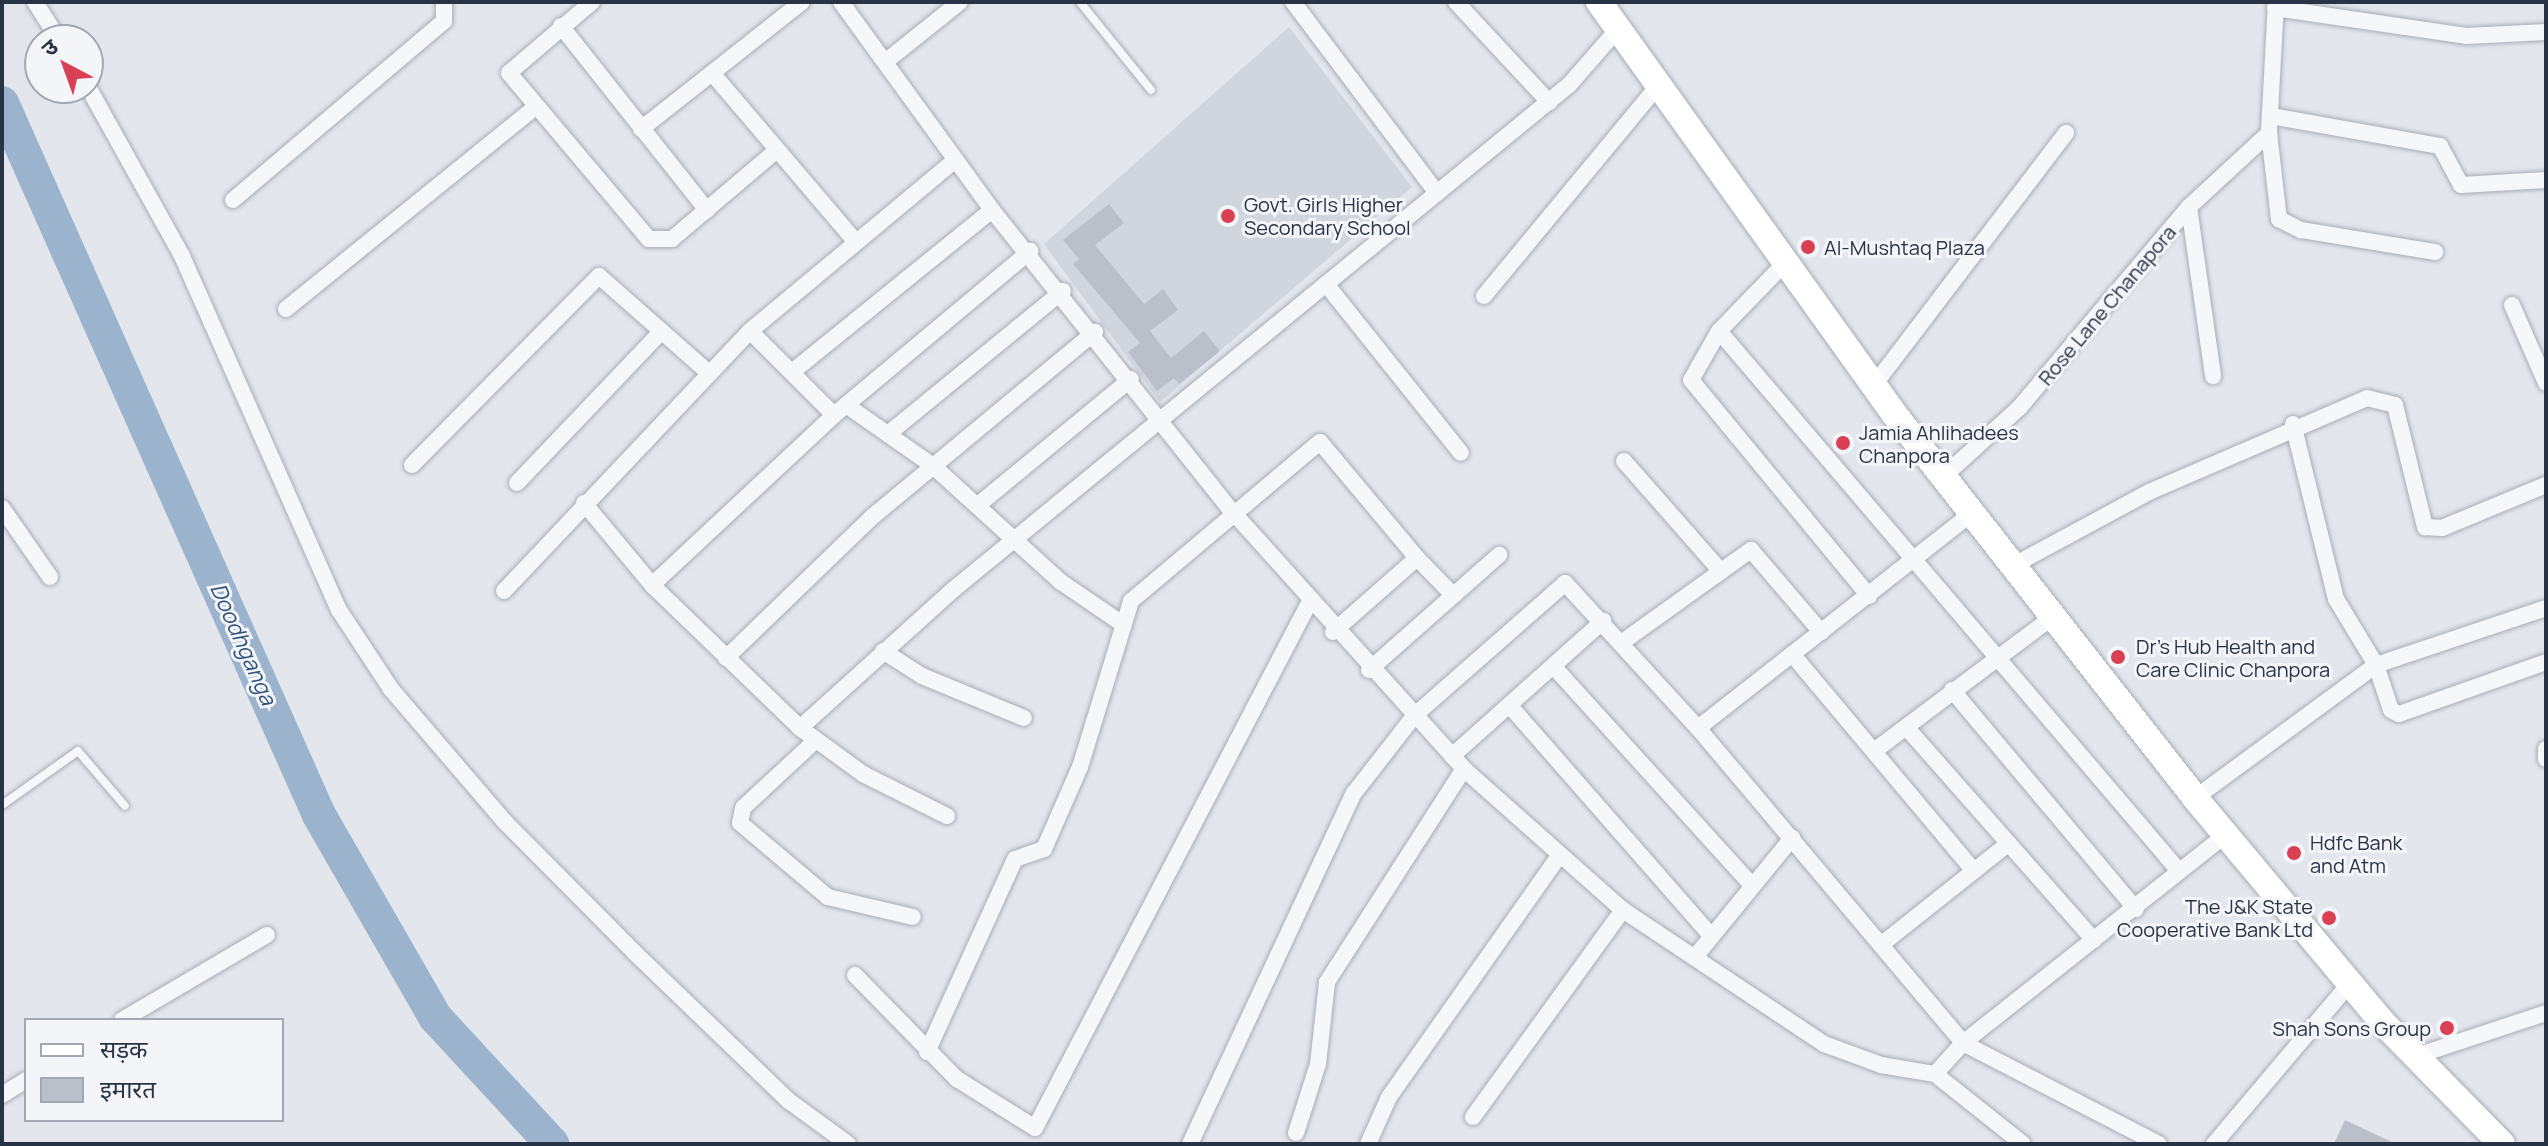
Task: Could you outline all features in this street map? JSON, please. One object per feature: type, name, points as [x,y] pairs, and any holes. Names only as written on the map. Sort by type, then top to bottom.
[{"type":"main road","points":[[1599,2],[1874,385],[2195,798],[2229,832],[2413,1057],[2502,1144]]},
{"type":"street","points":[[35,2],[49,24]]},
{"type":"street","points":[[233,200],[444,21],[444,2]]},
{"type":"street","points":[[592,2],[509,73],[533,109],[649,239],[672,239],[777,150]]},
{"type":"street","points":[[641,129],[802,2]]},
{"type":"street","points":[[841,2],[992,210],[1063,291],[1231,510],[1333,632],[1464,769],[1623,910],[1851,1057],[1935,1074],[2023,1144]]},
{"type":"street","points":[[885,62],[960,2]]},
{"type":"street","points":[[1293,2],[1437,193]]},
{"type":"street","points":[[1456,2],[1549,102]]},
{"type":"street","points":[[2435,252],[2301,230],[2279,219],[2270,124],[2276,5],[2466,36],[2546,32]]},
{"type":"street","points":[[561,26],[707,210]]},
{"type":"street","points":[[800,728],[883,651],[1013,542],[1549,102],[1617,30]]},
{"type":"street","points":[[712,73],[855,241]]},
{"type":"street","points":[[1484,296],[1658,86]]},
{"type":"street","points":[[97,104],[182,256],[339,610],[391,689],[504,821],[634,952],[789,1101],[848,1144]]},
{"type":"street","points":[[286,309],[533,109]]},
{"type":"street","points":[[2270,124],[2440,146],[2461,185],[2546,180]]},
{"type":"street","name":"Rose Lane Chanapora","points":[[1944,476],[2082,339],[2189,207],[2270,124]]},
{"type":"street","points":[[1874,385],[2066,133]]},
{"type":"street","points":[[504,591],[750,331],[955,160]]},
{"type":"street","points":[[2189,207],[2213,376]]},
{"type":"street","points":[[792,372],[992,210]]},
{"type":"street","points":[[652,585],[840,410],[1030,251]]},
{"type":"street","points":[[1785,263],[1719,331],[1691,370],[1695,391],[1869,596]]},
{"type":"street","points":[[412,465],[587,282],[605,278],[708,372]]},
{"type":"street","points":[[1326,284],[1461,453]]},
{"type":"street","points":[[888,434],[1063,291]]},
{"type":"street","points":[[2512,305],[2546,383]]},
{"type":"street","points":[[750,331],[792,372],[840,410],[888,434],[933,466],[978,505],[1013,542],[1121,623]]},
{"type":"street","points":[[1719,331],[1915,557],[2179,871]]},
{"type":"street","points":[[517,483],[661,332]]},
{"type":"street","points":[[726,658],[933,466],[1095,332]]},
{"type":"street","points":[[978,505],[1131,379]]},
{"type":"street","points":[[2014,565],[2293,424],[2367,398],[2390,398],[2419,521],[2433,530],[2546,485]]},
{"type":"street","points":[[2293,424],[2336,599],[2376,665],[2399,714],[2546,662]]},
{"type":"street","points":[[927,1052],[1015,859],[1044,849],[1107,687],[1121,623],[1150,578],[1231,510],[1320,442],[1417,558],[1453,595]]},
{"type":"street","points":[[1624,461],[1718,568]]},
{"type":"street","points":[[584,503],[652,585],[815,741],[876,782],[947,816]]},
{"type":"street","points":[[2,508],[50,577]]},
{"type":"street","points":[[1698,728],[1973,512]]},
{"type":"street","points":[[1621,643],[1740,552],[1757,553],[1821,632]]},
{"type":"street","points":[[1369,670],[1499,555]]},
{"type":"street","points":[[1333,632],[1417,558]]},
{"type":"street","points":[[1190,1144],[1341,816],[1415,715],[1560,585],[1573,587],[1698,728],[1963,1043],[2159,1144]]},
{"type":"street","points":[[855,975],[927,1052],[1005,1114],[1030,1128],[1041,1122],[1309,603]]},
{"type":"street","points":[[2195,798],[2376,665],[2546,608]]},
{"type":"street","points":[[1874,751],[1997,654],[2055,615]]},
{"type":"street","points":[[1452,756],[1603,621]]},
{"type":"street","points":[[883,651],[922,676],[1024,718]]},
{"type":"street","points":[[1792,654],[1974,871]]},
{"type":"street","points":[[1554,667],[1752,885]]},
{"type":"street","points":[[1952,690],[2136,909]]},
{"type":"street","points":[[1510,706],[1711,936]]},
{"type":"street","points":[[1906,727],[2094,940]]},
{"type":"street","points":[[815,741],[743,808],[740,823],[828,897],[913,917]]},
{"type":"street","points":[[2546,749],[2546,759]]},
{"type":"street","points":[[1296,1133],[1318,1064],[1327,982],[1464,769]]},
{"type":"street","points":[[1935,1074],[1963,1043],[2136,909],[2229,832]]},
{"type":"street","points":[[1695,957],[1792,838]]},
{"type":"street","points":[[1882,944],[2009,843]]},
{"type":"street","points":[[1368,1144],[1389,1097],[1559,856]]},
{"type":"street","points":[[1473,1117],[1623,910]]},
{"type":"street","points":[[125,1018],[267,935]]},
{"type":"street","points":[[2214,1144],[2351,982]]},
{"type":"street","points":[[2413,1057],[2546,1013]]},
{"type":"street","points":[[2,1095],[24,1081]]},
{"type":"lane","points":[[1080,2],[1151,90]]},
{"type":"lane","points":[[2,805],[78,751],[125,806]]},
{"type":"shaded area","name":"Govt. Girls Higher Secondary School","points":[[1289,27],[1412,187],[1160,402],[1044,244]]},
{"type":"building","points":[[1109,204],[1124,223],[1095,245],[1144,304],[1163,289],[1178,310],[1150,331],[1171,358],[1204,331],[1220,351],[1179,384],[1174,378],[1157,391],[1128,352],[1140,343],[1073,264],[1079,259],[1063,240]]},
{"type":"building","points":[[2345,1120],[2396,1144],[2334,1144]]},
{"type":"waterway","name":"Doodhganga","points":[[2,103],[319,815],[435,1017],[552,1144]]},
{"type":"place","name":"Govt. Girls Higher Secondary School","points":[[1228,216]]},
{"type":"place","name":"Al-Mushtaq Plaza","points":[[1808,247]]},
{"type":"place","name":"Jamia Ahlihadees Chanpora","points":[[1843,443]]},
{"type":"place","name":"Dr's Hub Health and Care Clinic Chanpora","points":[[2118,657]]},
{"type":"place","name":"Hdfc Bank and Atm","points":[[2294,853]]},
{"type":"place","name":"The J&K State Cooperative Bank Ltd","points":[[2329,918]]},
{"type":"place","name":"Shah Sons Group","points":[[2447,1028]]}]
